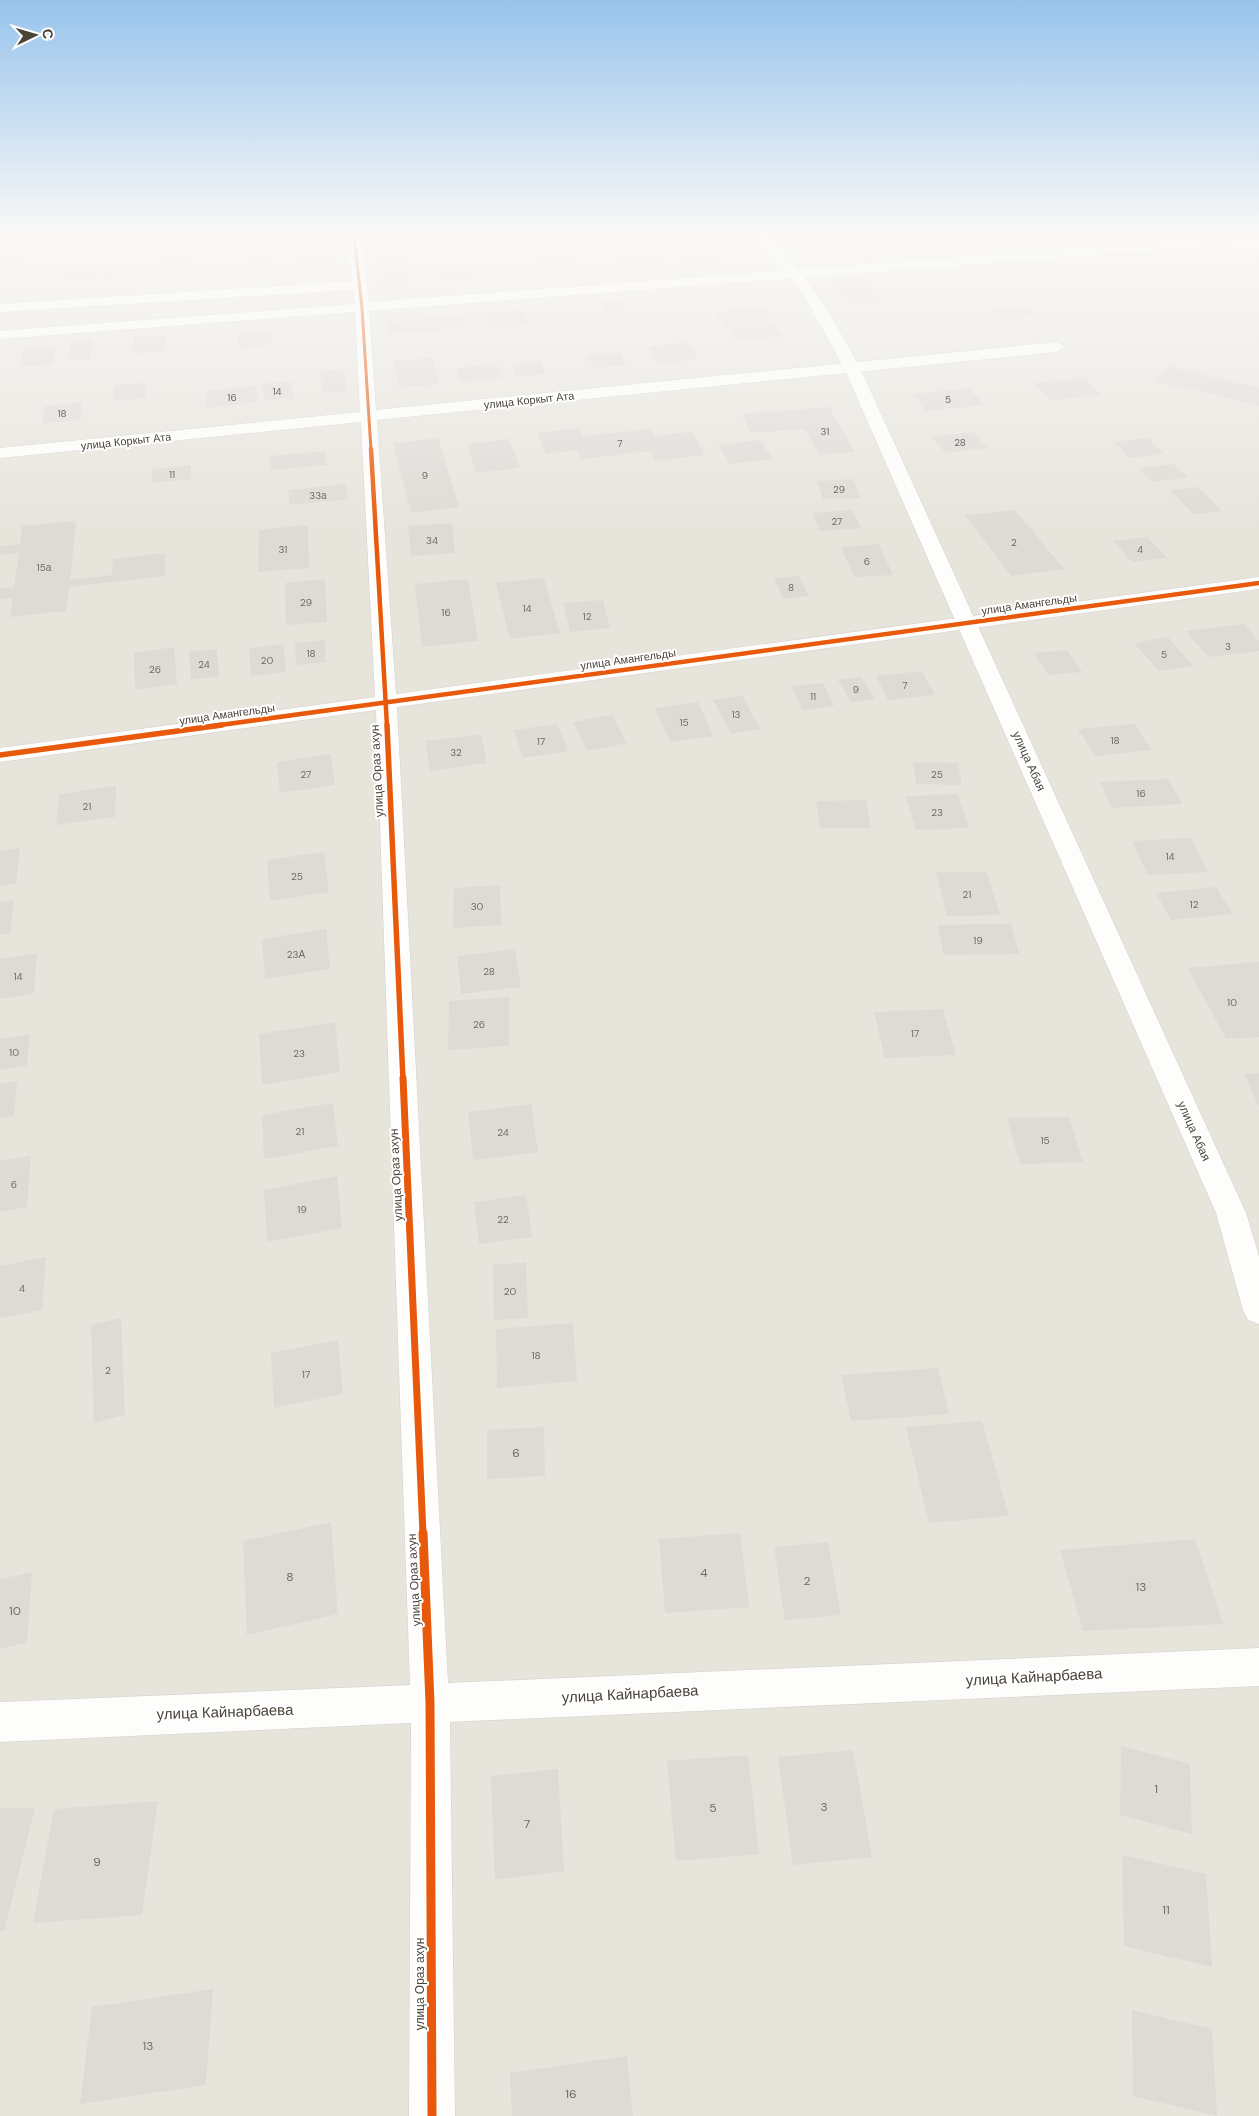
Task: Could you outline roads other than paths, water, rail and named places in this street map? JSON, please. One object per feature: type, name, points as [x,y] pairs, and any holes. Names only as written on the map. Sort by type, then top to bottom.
[{"type":"street","name":"улица Ораз ахун","points":[[363,334],[386,702],[430,1703],[432,2116]]},
{"type":"street","name":"улица Абая","points":[[834,334],[852,368],[968,623],[1231,1213],[1259,1310]]},
{"type":"street","name":"улица Коркыт Ата","points":[[0,453],[1057,347]]},
{"type":"street","name":"улица Амангельды","points":[[0,755],[1259,583]]},
{"type":"street","name":"улица Кайнарбаева","points":[[0,1722],[1259,1667]]}]
